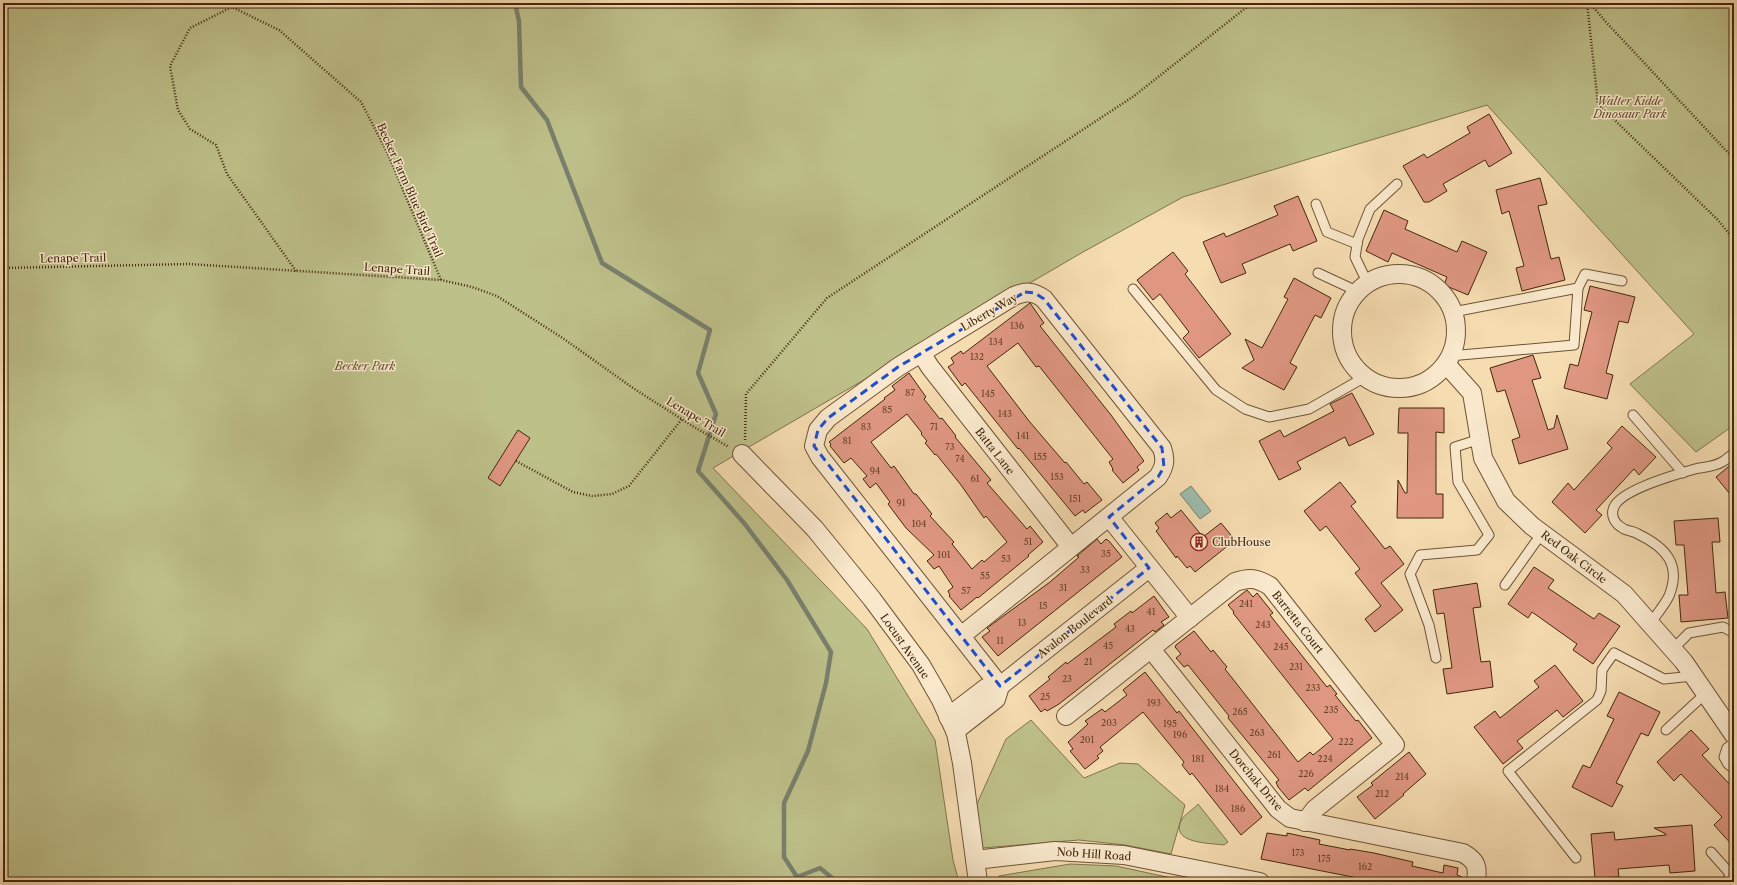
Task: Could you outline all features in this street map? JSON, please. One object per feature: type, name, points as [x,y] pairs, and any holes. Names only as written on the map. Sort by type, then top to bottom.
[{"type":"street","points":[[1396,275],[1414,276],[1430,284],[1444,296],[1452,312],[1456,330],[1454,347],[1448,360],[1432,378],[1414,386],[1395,388],[1376,384],[1359,373],[1347,357],[1342,338],[1343,319],[1351,300],[1364,288],[1379,278],[1396,275]]},
{"type":"street","name":"Liberty Way","points":[[961,636],[1158,477],[1164,467],[1165,457],[1162,448],[1044,299],[1035,293],[1025,292],[1014,296],[898,367],[828,418],[818,430],[814,446],[820,457],[1000,686]]},
{"type":"street","name":"Batta Lane","points":[[921,353],[930,367],[1071,547]]},
{"type":"street","name":"Red Oak Circle","points":[[1448,360],[1472,393],[1483,458],[1506,501],[1542,533],[1624,594],[1672,649],[1693,676],[1734,736]]},
{"type":"street","name":"Locust Avenue","points":[[743,455],[815,529],[872,599],[921,665],[941,700],[952,724],[962,763],[978,882]]},
{"type":"street","points":[[1109,517],[1190,618]]},
{"type":"street","name":"Avalon Boulevard","points":[[952,724],[996,699],[1000,686],[1149,568]]},
{"type":"street","name":"Barretta Court","points":[[1066,716],[1235,582],[1247,578],[1261,581],[1270,586],[1395,745],[1315,809],[1305,822]]},
{"type":"street","name":"Dorchak Drive","points":[[1151,649],[1278,809],[1290,818],[1463,853],[1472,858],[1478,870],[1476,882]]},
{"type":"street","name":"Nob Hill Road","points":[[975,860],[1055,851],[1124,855],[1260,882]]},
{"type":"street","points":[[1731,882],[1734,879]]},
{"type":"lane","points":[[1364,288],[1355,258],[1357,244],[1370,209],[1396,184]]},
{"type":"lane","points":[[1316,204],[1327,232],[1357,244]]},
{"type":"lane","points":[[1318,273],[1364,288]]},
{"type":"lane","points":[[1448,360],[1574,345],[1578,288],[1585,274],[1622,282]]},
{"type":"lane","points":[[1452,312],[1578,288]]},
{"type":"lane","points":[[1133,289],[1216,390],[1245,409],[1269,417],[1309,409],[1365,377]]},
{"type":"lane","points":[[1633,415],[1683,473]]},
{"type":"lane","points":[[1436,658],[1429,625],[1410,574],[1420,556],[1477,550],[1489,535],[1458,482],[1455,447],[1480,439]]},
{"type":"lane","points":[[1650,624],[1668,596],[1673,580],[1671,560],[1660,546],[1637,533],[1624,529],[1614,520],[1612,515],[1614,505],[1623,496],[1640,487],[1683,473],[1721,463],[1734,453]]},
{"type":"lane","points":[[1505,585],[1542,533]]},
{"type":"lane","points":[[1672,649],[1689,634],[1723,627],[1734,633]]},
{"type":"lane","points":[[1576,858],[1508,770],[1597,700],[1601,691],[1602,670],[1614,653],[1664,679],[1693,676]]},
{"type":"lane","points":[[1666,730],[1705,694]]},
{"type":"lane","points":[[1734,743],[1727,748],[1724,757],[1728,764],[1734,769]]},
{"type":"lane","points":[[1710,852],[1734,879]]},
{"type":"path","points":[[743,455],[746,394],[827,298],[1134,96],[1252,3]]},
{"type":"path","points":[[1587,3],[1598,104],[1718,220],[1734,240]]},
{"type":"path","points":[[1590,3],[1734,159]]},
{"type":"path","name":"Becker Farm Blue Bird Trail","points":[[296,271],[228,174],[216,145],[190,129],[178,110],[170,66],[190,28],[232,7],[279,30],[360,102],[387,152],[441,280]]},
{"type":"path","name":"Lenape Trail","points":[[3,268],[189,264],[441,280],[472,287],[497,296],[564,339],[633,388],[694,427],[743,455]]},
{"type":"path","points":[[516,461],[573,492],[592,496],[612,494],[629,486],[682,419]]},
{"type":"highlighted area","points":[[1025,292],[1035,293],[1044,299],[1162,448],[1164,467],[1158,477],[1109,517],[1149,568],[1000,686],[814,446],[818,430],[828,418],[898,367]]},
{"type":"green space","name":"Becker Park","points":[[3,3],[1734,3],[1734,425],[1696,452],[1630,384],[1694,334],[1487,105],[1183,197],[1083,252],[713,468],[867,629],[935,740],[953,860],[959,882],[3,882]]},
{"type":"green space","points":[[1031,720],[1084,778],[1120,763],[1138,764],[1185,805],[1171,854],[1125,845],[1079,840],[982,848],[976,806],[1006,739]]},
{"type":"green space","points":[[1198,804],[1228,842],[1224,845],[1193,841],[1186,838],[1181,833],[1179,827],[1182,819]]},
{"type":"green space","points":[[1070,864],[1116,866],[1190,882],[997,882],[999,876]]},
{"type":"shaded area","points":[[1191,486],[1211,511],[1200,519],[1180,494]]},
{"type":"building","points":[[1489,114],[1512,153],[1489,167],[1485,160],[1443,184],[1447,191],[1429,202],[1424,202],[1403,166],[1424,154],[1427,158],[1470,133],[1467,127]]},
{"type":"building","points":[[1540,178],[1547,204],[1538,206],[1551,259],[1559,257],[1565,280],[1522,291],[1516,268],[1524,266],[1509,211],[1502,214],[1496,190]]},
{"type":"building","points":[[1298,196],[1317,241],[1293,251],[1290,244],[1242,264],[1246,273],[1221,283],[1203,242],[1224,233],[1226,237],[1278,215],[1274,206]]},
{"type":"building","points":[[1384,210],[1408,221],[1405,229],[1457,252],[1462,241],[1487,252],[1468,295],[1444,285],[1447,277],[1392,253],[1388,262],[1366,251]]},
{"type":"building","points":[[1173,252],[1188,271],[1185,274],[1231,334],[1199,358],[1183,338],[1189,332],[1160,294],[1153,300],[1137,280]]},
{"type":"building","points":[[1294,278],[1331,298],[1321,318],[1315,315],[1290,363],[1297,367],[1284,390],[1242,368],[1254,360],[1245,339],[1262,348],[1288,299],[1284,297]]},
{"type":"building","points":[[1590,286],[1635,297],[1628,323],[1619,321],[1606,373],[1613,375],[1607,399],[1564,388],[1570,364],[1578,366],[1592,312],[1584,310]]},
{"type":"building","points":[[1030,303],[1044,323],[1040,326],[1111,415],[1144,461],[1137,467],[1139,470],[1123,483],[1112,470],[1113,469],[1109,462],[1113,459],[1039,366],[1036,367],[1018,343],[987,366],[1029,421],[1065,463],[1066,462],[1084,484],[1087,482],[1102,500],[1085,513],[1083,510],[1075,516],[1019,448],[1018,449],[965,383],[962,386],[948,367],[954,363],[951,358],[961,351],[963,354]]},
{"type":"building","points":[[1533,355],[1541,378],[1532,380],[1548,430],[1554,428],[1557,415],[1568,449],[1519,464],[1512,440],[1520,437],[1505,390],[1497,392],[1490,368]]},
{"type":"building","points":[[909,373],[926,397],[924,399],[940,419],[942,418],[956,436],[955,437],[991,480],[987,483],[1027,529],[1030,526],[1043,542],[1028,555],[1029,556],[961,610],[949,596],[948,591],[953,587],[939,566],[934,569],[927,561],[934,555],[906,528],[888,504],[890,502],[876,483],[870,488],[863,479],[867,476],[851,458],[844,463],[830,446],[831,444],[829,442],[895,390],[892,386]],"holes":[[[907,414],[922,433],[921,434],[927,441],[925,443],[961,485],[984,518],[986,516],[1007,542],[984,562],[982,560],[972,569],[952,544],[954,542],[930,516],[932,514],[916,494],[914,494],[894,466],[891,468],[871,442]]]},
{"type":"building","points":[[1352,393],[1374,434],[1349,446],[1345,437],[1297,462],[1301,469],[1279,480],[1259,441],[1280,430],[1284,437],[1334,411],[1330,404]]},
{"type":"building","points":[[1399,408],[1444,408],[1444,433],[1436,432],[1436,494],[1443,494],[1443,518],[1397,518],[1398,480],[1405,493],[1407,493],[1408,433],[1398,433]]},
{"type":"building","points":[[1622,426],[1656,457],[1639,475],[1634,469],[1596,510],[1602,515],[1585,533],[1552,502],[1568,483],[1574,490],[1612,448],[1607,443]]},
{"type":"building","points":[[518,430],[530,438],[500,486],[488,478]]},
{"type":"building","points":[[1734,462],[1734,499],[1716,477]]},
{"type":"building","points":[[1340,482],[1356,502],[1351,506],[1385,549],[1390,546],[1404,564],[1381,583],[1403,610],[1375,632],[1365,619],[1381,606],[1355,573],[1360,569],[1326,526],[1320,531],[1304,511]]},
{"type":"building","name":"ClubHouse","points":[[1181,510],[1203,537],[1221,523],[1235,540],[1195,572],[1190,566],[1187,568],[1177,556],[1176,558],[1156,531],[1159,528],[1155,523],[1167,513],[1171,518]]},
{"type":"building","points":[[1718,518],[1720,542],[1712,542],[1716,593],[1725,592],[1728,618],[1681,622],[1679,595],[1688,595],[1684,545],[1676,545],[1674,521]]},
{"type":"building","points":[[1097,539],[1101,544],[1106,539],[1109,541],[1122,557],[998,656],[982,637],[990,631],[987,628],[1050,582]]},
{"type":"building","points":[[1534,567],[1554,580],[1548,588],[1594,619],[1599,613],[1620,626],[1593,664],[1573,650],[1577,644],[1532,612],[1528,618],[1508,604]]},
{"type":"building","points":[[1477,583],[1481,607],[1473,608],[1481,662],[1490,661],[1493,687],[1447,694],[1443,669],[1452,668],[1444,613],[1437,614],[1433,590]]},
{"type":"building","points":[[1247,590],[1253,597],[1257,593],[1273,613],[1270,615],[1303,657],[1327,687],[1330,685],[1337,694],[1335,695],[1372,738],[1308,791],[1305,788],[1289,800],[1278,787],[1276,782],[1279,780],[1228,718],[1229,716],[1188,665],[1184,667],[1176,658],[1181,654],[1175,647],[1176,645],[1194,631],[1211,652],[1213,650],[1227,667],[1225,669],[1298,762],[1310,752],[1313,755],[1333,739],[1228,605]]},
{"type":"building","points":[[1154,596],[1169,617],[1161,622],[1164,625],[1155,632],[1153,630],[1059,704],[1047,711],[1045,709],[1041,712],[1029,696],[1050,679],[1048,677],[1066,662],[1067,664],[1116,627],[1114,624],[1131,611],[1132,613]]},
{"type":"building","points":[[1555,665],[1583,701],[1563,717],[1557,710],[1517,741],[1523,748],[1503,764],[1474,727],[1495,711],[1500,718],[1539,687],[1534,681]]},
{"type":"building","points":[[1145,672],[1177,713],[1179,711],[1262,817],[1241,835],[1192,773],[1190,775],[1182,765],[1184,762],[1143,712],[1100,747],[1103,751],[1097,756],[1099,758],[1085,769],[1070,751],[1073,749],[1068,742],[1088,724],[1085,721],[1102,709],[1105,712],[1127,695],[1123,690]]},
{"type":"building","points":[[1619,692],[1660,712],[1648,736],[1641,733],[1616,783],[1623,786],[1612,807],[1572,787],[1583,765],[1590,768],[1614,719],[1607,716]]},
{"type":"building","points":[[1691,730],[1709,749],[1702,755],[1734,789],[1734,847],[1714,825],[1722,817],[1681,774],[1674,781],[1657,762]]},
{"type":"building","points":[[1409,752],[1426,774],[1375,819],[1357,797],[1373,785],[1371,783]]},
{"type":"building","points":[[1692,825],[1695,871],[1670,873],[1669,865],[1618,869],[1619,877],[1595,878],[1591,834],[1614,832],[1615,840],[1666,835],[1654,828]]},
{"type":"building","points":[[1267,833],[1287,836],[1287,833],[1320,840],[1319,844],[1374,853],[1413,862],[1412,866],[1443,873],[1444,865],[1458,868],[1457,875],[1462,877],[1462,882],[1368,882],[1368,880],[1261,859]]},
{"type":"waterway","points":[[515,3],[519,21],[521,87],[547,120],[602,263],[710,330],[698,373],[716,414],[698,471],[744,523],[787,580],[831,652],[826,683],[808,751],[784,803],[784,857],[797,877],[820,868],[837,882]]},
{"type":"place","name":"ClubHouse","points":[[1199,542]]},
{"type":"park label","name":"Walter Kidde Dinosaur Park","points":[[1630,107]]}]
